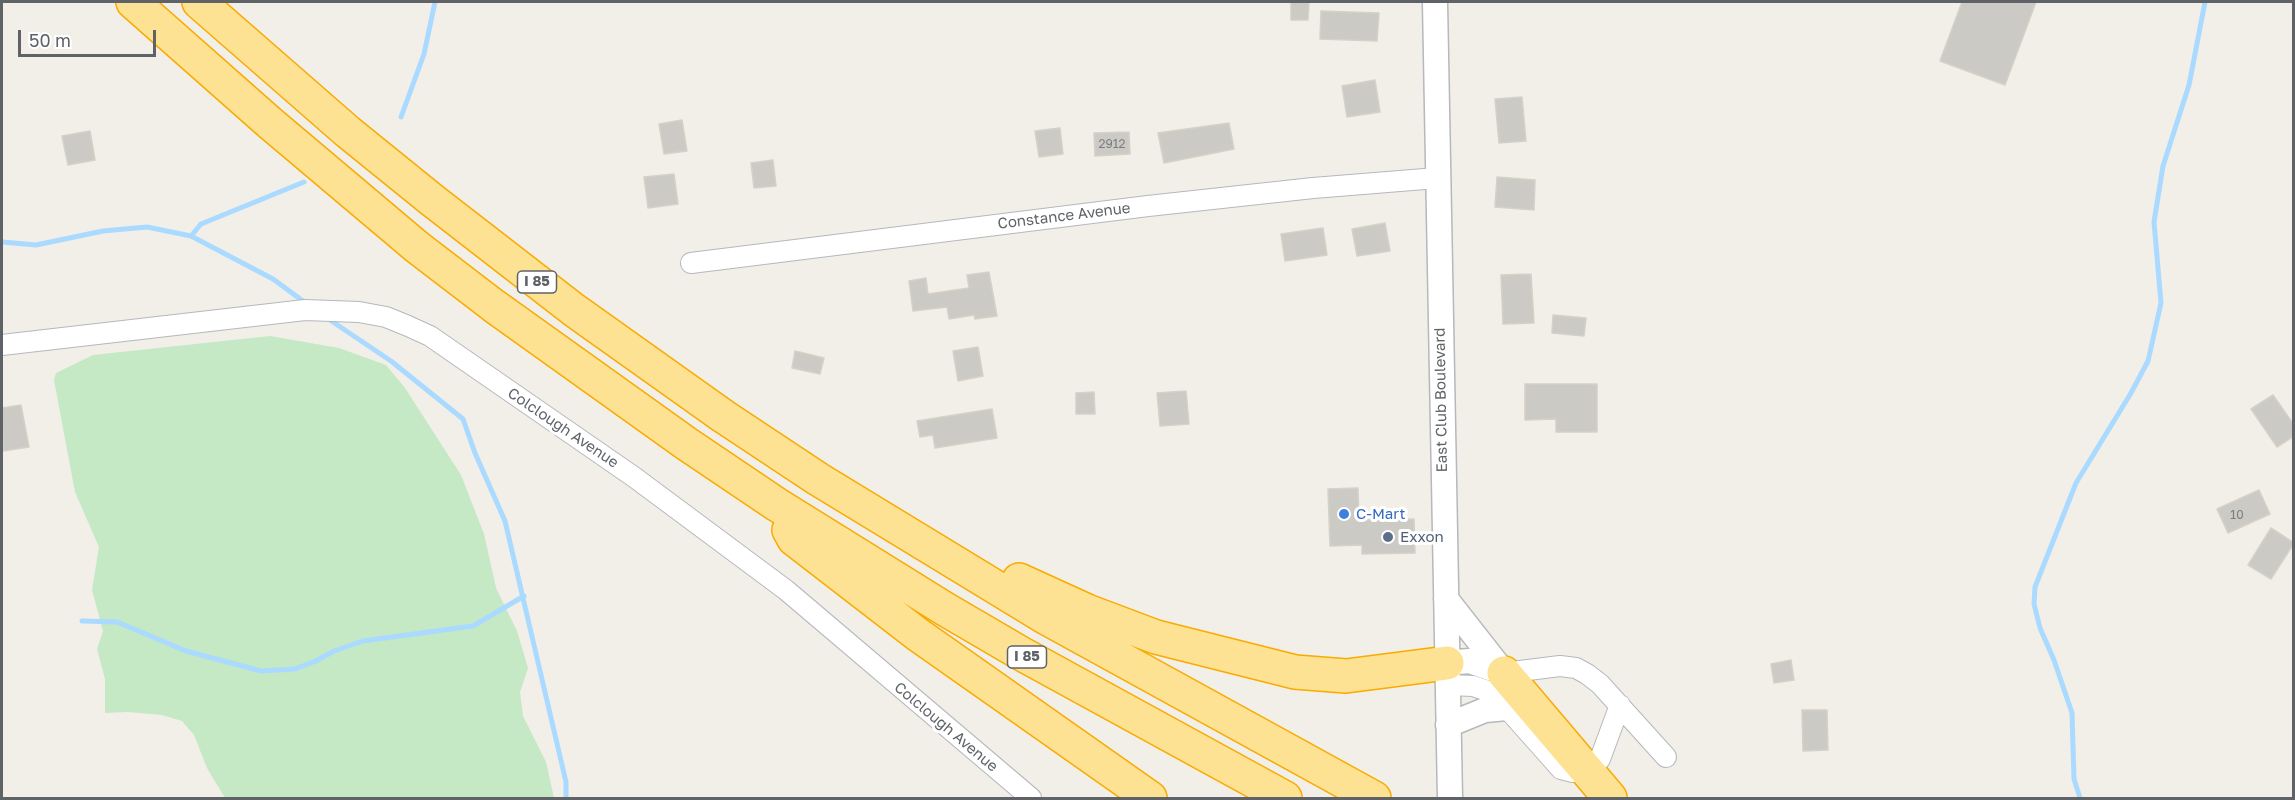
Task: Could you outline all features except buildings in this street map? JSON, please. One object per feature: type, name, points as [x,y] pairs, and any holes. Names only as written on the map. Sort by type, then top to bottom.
[{"type":"highway","name":"I 85","points":[[133,2],[270,123],[426,253],[580,369],[776,504],[875,567],[1012,649],[1286,798]]},
{"type":"highway","name":"I 85","points":[[199,2],[348,132],[574,310],[723,416],[818,479],[1043,616],[1374,798]]},
{"type":"highway","points":[[776,504],[794,539],[917,634],[1150,798]]},
{"type":"highway","points":[[900,530],[1124,626],[1191,647],[1295,672],[1346,676],[1447,674]]},
{"type":"highway","points":[[1504,673],[1610,798]]},
{"type":"street","name":"East Club Boulevard","points":[[1435,2],[1449,788]]},
{"type":"street","name":"Constance Avenue","points":[[691,263],[1148,206],[1313,188],[1437,178]]},
{"type":"street","name":"Colclough Avenue","points":[[2,345],[305,310],[359,312],[386,317],[408,326],[430,336],[634,477],[786,590],[1031,798]]},
{"type":"street","points":[[1446,599],[1504,673]]},
{"type":"street","points":[[1447,674],[1469,661],[1504,673],[1560,666],[1576,668],[1600,684],[1666,757]]},
{"type":"street","points":[[1447,674],[1497,697],[1561,769],[1588,772],[1600,759],[1620,705]]},
{"type":"street","points":[[1448,725],[1485,710],[1507,708]]},
{"type":"green space","points":[[270,336],[339,348],[386,365],[405,388],[461,475],[484,534],[496,588],[517,631],[528,668],[520,692],[523,716],[546,762],[554,798],[225,798],[207,768],[194,735],[182,721],[162,715],[128,712],[105,713],[105,679],[97,649],[103,631],[92,590],[99,547],[75,492],[54,380],[56,373],[93,355]]},
{"type":"waterway","points":[[401,117],[424,54],[435,2]]},
{"type":"waterway","points":[[2080,798],[2074,779],[2072,713],[2054,660],[2040,628],[2034,604],[2035,587],[2076,483],[2148,361],[2161,303],[2154,222],[2163,166],[2189,85],[2205,2]]},
{"type":"waterway","points":[[191,236],[201,224],[304,182]]},
{"type":"waterway","points":[[2,242],[36,245],[103,231],[147,227],[191,236],[273,279],[307,304]]},
{"type":"waterway","points":[[327,318],[391,361],[463,419],[475,453],[505,521],[566,782],[566,798]]},
{"type":"waterway","points":[[82,621],[117,622],[186,651],[261,671],[295,669],[363,641],[473,626],[524,596]]},
{"type":"place","name":"C-Mart","points":[[1344,514]]},
{"type":"place","name":"Exxon","points":[[1388,537]]}]
